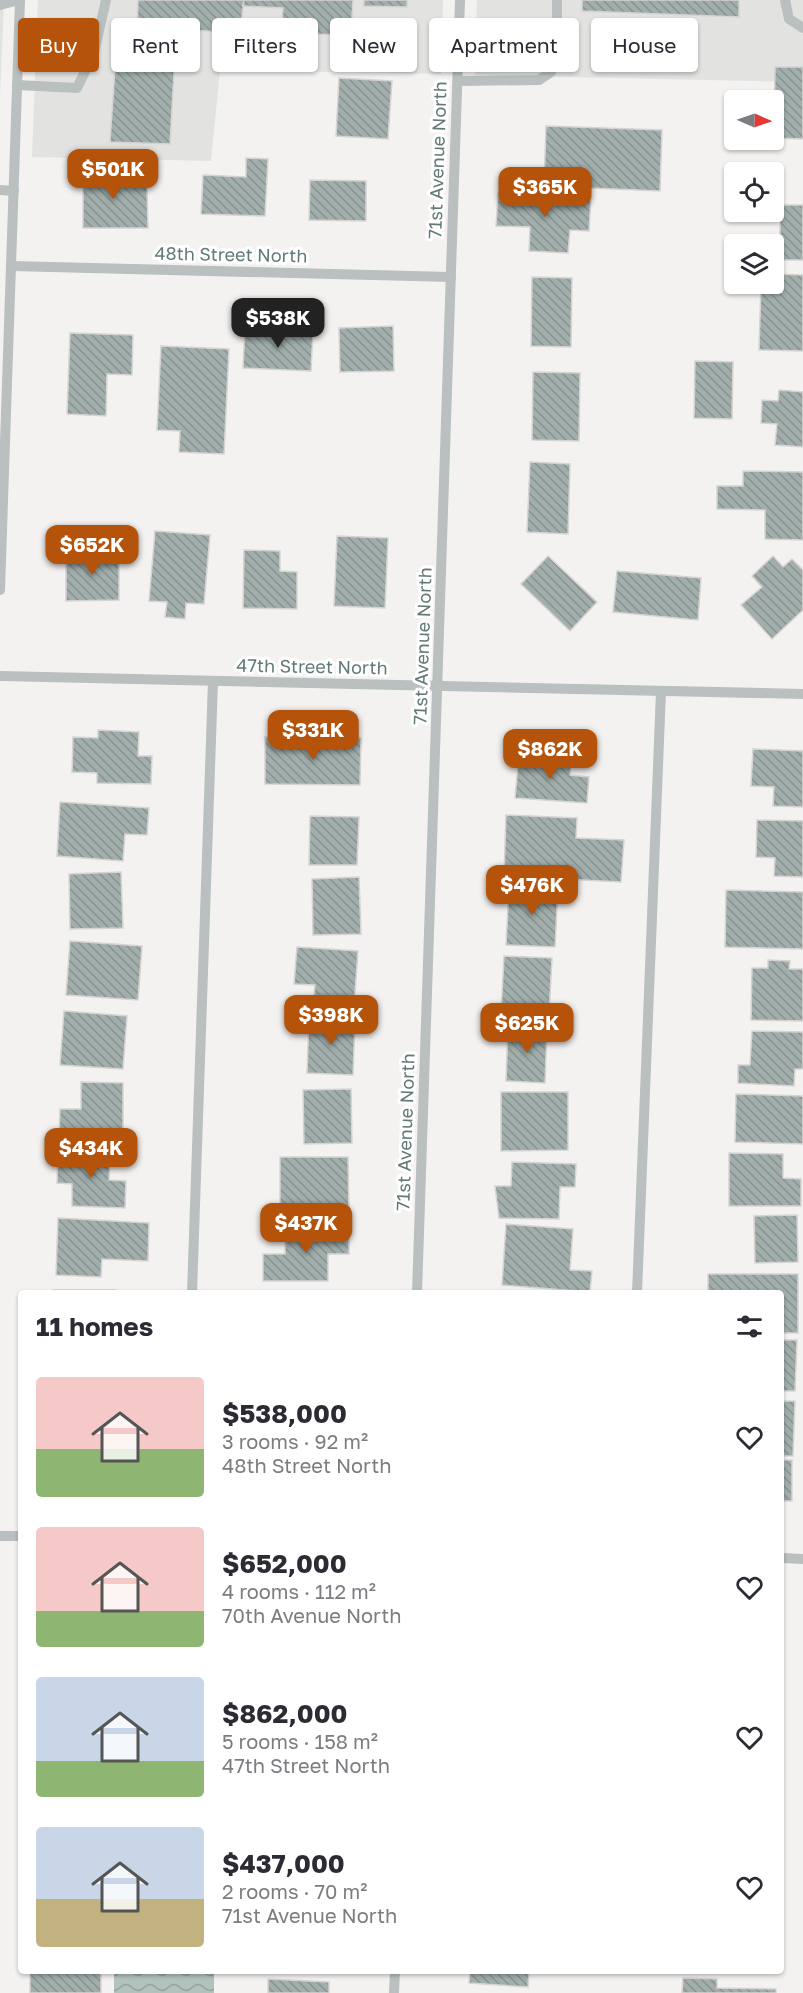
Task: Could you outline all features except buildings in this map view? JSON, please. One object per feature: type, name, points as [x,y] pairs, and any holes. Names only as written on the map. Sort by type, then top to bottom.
[{"type":"street","points":[[0,5],[19,0],[0,590]]},
{"type":"street","points":[[17,85],[77,88],[94,53],[106,0]]},
{"type":"street","name":"71st Avenue North","points":[[417,1290],[460,0]]},
{"type":"street","points":[[458,81],[539,80],[551,72],[557,58],[557,0]]},
{"type":"street","points":[[785,0],[789,19],[803,28]]},
{"type":"street","points":[[0,190],[14,191]]},
{"type":"street","name":"48th Street North","points":[[10,266],[451,277]]},
{"type":"street","name":"47th Street North","points":[[0,676],[803,694]]},
{"type":"street","points":[[192,1290],[213,681]]},
{"type":"street","points":[[637,1290],[661,691]]},
{"type":"street","points":[[0,1536],[18,1536]]},
{"type":"street","points":[[784,1558],[803,1559]]},
{"type":"street","points":[[394,1993],[395,1974]]},
{"type":"shaded area","points":[[0,0],[4,0],[0,97]]},
{"type":"shaded area","points":[[38,0],[443,0],[443,18],[429,18],[429,72],[441,72],[441,74],[330,72],[417,72],[417,18],[330,18],[330,72],[318,72],[318,18],[212,18],[212,72],[220,72],[211,161],[32,157],[35,72],[99,72],[99,18],[37,18]]},
{"type":"shaded area","points":[[477,0],[803,0],[803,82],[475,75],[475,72],[579,72],[579,18],[477,18]]},
{"type":"water","points":[[114,1974],[214,1974],[214,1993],[114,1993]]}]
